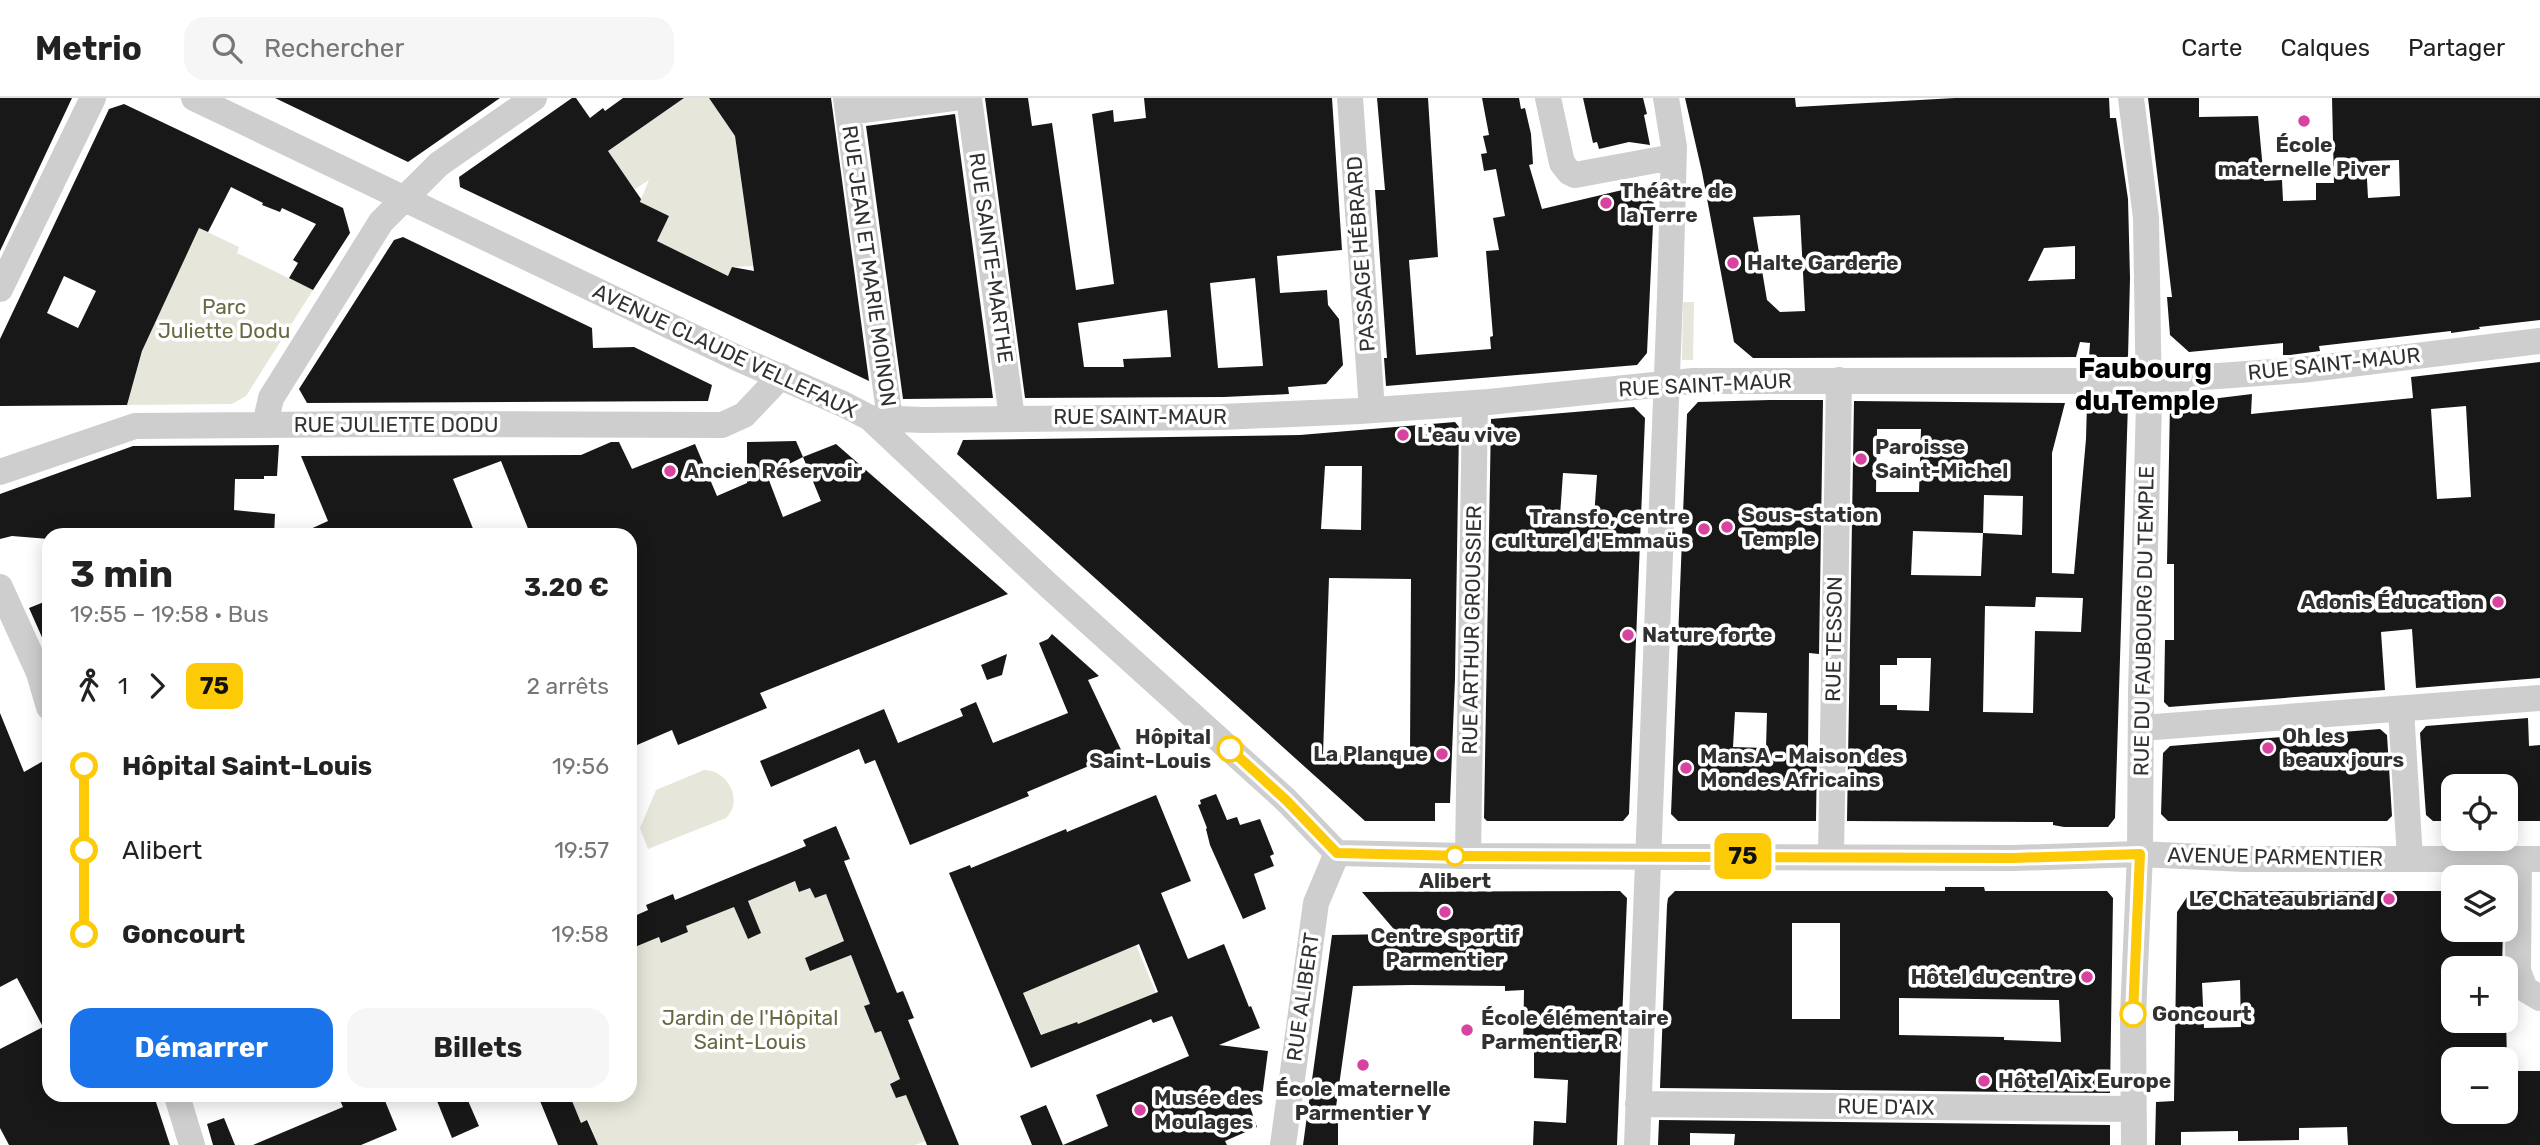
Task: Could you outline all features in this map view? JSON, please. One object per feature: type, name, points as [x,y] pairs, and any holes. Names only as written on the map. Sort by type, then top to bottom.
[{"type":"street","points":[[0,289],[93,98]]},
{"type":"street","name":"AVENUE CLAUDE VELLEFAUX","points":[[194,98],[782,376],[880,419],[1048,585],[1286,800],[1337,853]]},
{"type":"street","points":[[265,425],[271,398],[381,222],[439,164],[534,98]]},
{"type":"street","name":"RUE JEAN ET MARIE MOINON","points":[[880,419],[847,105],[953,98]]},
{"type":"street","name":"RUE SAINTE-MARTHE","points":[[969,98],[1012,418]]},
{"type":"street","name":"PASSAGE HÉBRARD","points":[[1350,98],[1372,410]]},
{"type":"street","points":[[1548,98],[1562,163],[1569,172],[1583,175],[1673,157]]},
{"type":"street","points":[[1637,1145],[1673,157],[1671,126],[1665,98]]},
{"type":"street","name":"RUE DU FAUBOURG DU TEMPLE","points":[[2131,98],[2145,208],[2148,381],[2140,854],[2133,1015],[2134,1145]]},
{"type":"street","name":"RUE SAINT-MAUR","points":[[880,419],[1221,417],[1372,410],[1475,403],[1693,381],[2148,381],[2301,370],[2540,341]]},
{"type":"street","name":"RUE JULIETTE DODU","points":[[0,472],[135,426],[722,425],[744,415],[782,376]]},
{"type":"street","name":"RUE TESSON","points":[[1830,856],[1839,380]]},
{"type":"street","name":"RUE ARTHUR GROUSSIER","points":[[1468,856],[1475,403]]},
{"type":"street","points":[[0,587],[42,684]]},
{"type":"street","points":[[2141,728],[2540,698]]},
{"type":"street","points":[[2401,709],[2410,859]]},
{"type":"street","name":"AVENUE PARMENTIER","points":[[1337,853],[2013,858],[2140,854],[2254,859],[2530,859]]},
{"type":"street","name":"RUE ALIBERT","points":[[1283,1145],[1316,903],[1337,853]]},
{"type":"street","points":[[2530,859],[2518,971],[2525,989],[2532,996],[2540,998]]},
{"type":"street","points":[[179,1102],[192,1145]]},
{"type":"street","name":"RUE D'AIX","points":[[1638,1104],[2133,1109]]},
{"type":"green space","points":[[684,98],[709,98],[735,136],[753,266],[732,267],[728,276],[657,241],[669,216],[640,202],[649,180],[635,189],[608,151]]},
{"type":"green space","name":"Parc Juliette Dodu","points":[[199,228],[239,247],[237,253],[313,290],[246,396],[232,404],[127,405],[143,349]]},
{"type":"green space","points":[[1683,302],[1694,302],[1693,360],[1682,360]]},
{"type":"green space","points":[[704,770],[720,775],[731,788],[734,803],[731,811],[726,818],[648,849],[640,828],[656,790]]},
{"type":"green space","name":"Jardin de l'Hôpital Saint-Louis","points":[[795,881],[800,892],[810,888],[815,898],[826,894],[844,941],[834,945],[839,959],[851,955],[870,1004],[864,1007],[875,1033],[881,1031],[900,1079],[890,1084],[896,1098],[906,1095],[926,1141],[915,1145],[598,1145],[588,1120],[581,1123],[572,1102],[637,1102],[637,946],[659,937],[662,943],[688,932],[686,926],[734,907],[739,917],[752,912],[748,901]]},
{"type":"green space","points":[[1136,945],[1158,998],[1042,1035],[1023,993]]},
{"type":"building","points":[[0,98],[72,98],[0,251]]},
{"type":"building","points":[[275,98],[500,98],[408,162]]},
{"type":"building","points":[[572,98],[576,98],[590,118],[623,98],[684,98],[608,151],[641,199],[640,202],[669,216],[657,241],[728,276],[732,267],[754,271],[735,136],[709,98],[831,98],[869,381],[460,187],[459,177]]},
{"type":"building","points":[[985,98],[1028,98],[1032,126],[1052,123],[1076,290],[1114,284],[1092,114],[1113,110],[1114,122],[1146,118],[1144,98],[1332,98],[1342,250],[1277,256],[1280,293],[1327,290],[1328,305],[1339,319],[1343,365],[1326,384],[1288,387],[1289,394],[1025,398]],"holes":[[[1255,278],[1263,366],[1218,368],[1210,283]],[[1167,310],[1171,357],[1123,359],[1124,367],[1084,367],[1078,323]]]},
{"type":"building","points":[[1377,98],[1428,98],[1438,257],[1409,260],[1416,355],[1491,349],[1490,337],[1493,336],[1486,251],[1499,250],[1493,218],[1505,216],[1496,169],[1484,171],[1481,154],[1487,153],[1483,136],[1489,135],[1482,98],[1519,98],[1521,109],[1525,108],[1531,134],[1533,164],[1529,165],[1542,209],[1635,187],[1654,203],[1647,353],[1637,365],[1386,386],[1384,358],[1387,358],[1375,190],[1385,190]]},
{"type":"building","points":[[1583,98],[1643,98],[1650,145],[1629,142],[1599,149],[1597,142],[1593,143]]},
{"type":"building","points":[[1685,98],[1795,98],[1796,107],[1955,98],[2109,98],[2110,118],[2116,118],[2128,199],[2128,357],[2089,357],[2090,343],[2080,342],[2076,357],[1753,358],[1734,342]],"holes":[[[1800,215],[1805,311],[1780,312],[1767,300],[1753,217]],[[2075,246],[2075,279],[2028,281],[2044,248]]]},
{"type":"building","points":[[2148,98],[2199,98],[2199,117],[2258,116],[2264,181],[2282,180],[2283,201],[2316,200],[2316,183],[2334,183],[2332,98],[2540,98],[2540,320],[2451,333],[2319,346],[2320,351],[2290,355],[2283,355],[2283,343],[2189,352],[2170,335],[2167,297],[2172,297]],"holes":[[[2399,160],[2400,196],[2368,198],[2366,161]]]},
{"type":"building","points":[[124,104],[343,208],[350,233],[313,290],[289,278],[298,263],[293,260],[316,224],[282,208],[280,212],[262,205],[263,203],[231,187],[208,232],[199,228],[142,351],[127,405],[0,406],[0,339],[109,109]],"holes":[[[64,276],[96,291],[78,328],[47,313]]]},
{"type":"building","points":[[955,114],[993,398],[903,399],[866,126]]},
{"type":"building","points":[[403,237],[592,328],[593,348],[634,347],[712,385],[708,401],[307,403],[299,389],[394,240]]},
{"type":"building","points":[[2540,362],[2540,678],[2416,688],[2412,629],[2381,632],[2385,690],[2169,707],[2164,702],[2165,640],[2174,640],[2174,564],[2167,564],[2170,404],[2252,394],[2251,414],[2413,398],[2411,377]],"holes":[[[2466,406],[2471,497],[2437,499],[2431,409]]]},
{"type":"building","points":[[1823,400],[1819,654],[1809,653],[1808,751],[1817,751],[1816,821],[1678,821],[1671,814],[1687,414],[1698,402]],"holes":[[[1735,712],[1767,713],[1766,748],[1733,747]]]},
{"type":"building","points":[[1854,401],[2065,403],[2052,453],[2052,573],[2074,574],[2087,403],[2128,403],[2115,818],[2108,827],[2064,827],[2053,825],[2053,822],[1847,821]],"holes":[[[1877,429],[1921,429],[1919,492],[1876,492]],[[1984,495],[2023,496],[2022,535],[1983,533]],[[1913,531],[1983,533],[1981,576],[1911,575]],[[2036,597],[2083,598],[2081,632],[2035,631],[2033,713],[1983,712],[1985,606],[2035,607]],[[1897,658],[1931,658],[1929,711],[1897,710],[1897,705],[1880,705],[1880,665],[1897,665]]]},
{"type":"building","points":[[1634,407],[1645,418],[1629,814],[1623,821],[1487,821],[1484,818],[1491,419]],"holes":[[[1563,473],[1597,475],[1594,517],[1560,516]]]},
{"type":"building","points":[[1455,422],[1459,427],[1450,803],[1435,803],[1435,821],[1365,821],[957,454],[963,440],[1300,435]],"holes":[[[1325,466],[1362,466],[1361,530],[1321,529]],[[1329,578],[1411,579],[1410,752],[1391,752],[1391,756],[1323,755]]]},
{"type":"building","points":[[796,441],[803,457],[836,444],[1008,594],[760,693],[767,708],[678,745],[672,730],[637,745],[637,528],[528,528],[501,461],[453,479],[473,528],[313,528],[328,521],[301,456],[581,455],[611,442],[619,442],[632,469],[695,444],[717,496],[747,483],[747,442]],"holes":[[[803,457],[821,501],[783,517],[767,475]]]},
{"type":"building","points":[[279,445],[277,476],[235,479],[234,510],[275,514],[274,528],[42,528],[42,538],[12,536],[0,539],[0,494],[133,446]]},
{"type":"building","points":[[42,603],[42,637],[29,608]]},
{"type":"building","points":[[1052,634],[1099,676],[1088,680],[1122,752],[1027,792],[1029,796],[910,845],[875,760],[865,764],[859,749],[771,787],[760,761],[884,709],[898,743],[963,716],[960,709],[976,702],[993,743],[1068,713],[1039,643]]},
{"type":"building","points":[[1007,654],[1002,675],[987,680],[981,665]]},
{"type":"building","points":[[0,713],[24,772],[42,762],[42,1025],[17,978],[0,987]]},
{"type":"building","points":[[2528,718],[2529,746],[2540,745],[2540,821],[2518,821],[2518,774],[2441,774],[2441,821],[2433,821],[2426,815],[2420,733],[2426,726]]},
{"type":"building","points":[[2380,729],[2387,735],[2392,816],[2387,821],[2168,821],[2161,814],[2163,753],[2170,746]]},
{"type":"building","points":[[1216,794],[1227,820],[1237,817],[1240,825],[1260,819],[1274,854],[1270,856],[1274,866],[1254,874],[1266,909],[1243,919],[1210,845],[1198,805],[1201,804],[1200,800]]},
{"type":"building","points":[[1156,795],[1191,881],[1161,893],[1188,959],[1224,944],[1260,1028],[1219,1045],[1268,1051],[1261,1105],[1249,1104],[1257,1127],[1225,1141],[1227,1145],[1063,1145],[1108,1126],[1096,1095],[1189,1056],[1172,1016],[1153,1023],[1151,1019],[1031,1068],[949,873],[970,865],[971,868],[1066,829],[1067,832]],"holes":[[[1139,944],[1158,992],[1078,1024],[1077,1022],[1041,1035],[1023,993]]]},
{"type":"building","points":[[836,826],[850,859],[844,861],[897,993],[903,991],[914,1018],[908,1020],[959,1145],[927,1145],[906,1095],[896,1098],[890,1084],[900,1079],[881,1031],[875,1033],[864,1006],[870,1004],[851,955],[810,971],[805,958],[844,941],[826,894],[815,898],[810,888],[799,892],[795,881],[748,901],[761,933],[748,939],[734,907],[686,926],[688,932],[661,943],[659,937],[637,946],[637,915],[648,910],[646,905],[673,894],[675,900],[806,846],[803,840]]},
{"type":"building","points":[[1945,887],[1984,887],[1985,891],[2107,891],[2113,898],[2110,1093],[1660,1088],[1667,905],[1668,898],[1675,891],[1945,891]],"holes":[[[1792,923],[1840,923],[1840,1019],[1792,1019]],[[1899,998],[2059,1000],[2061,1042],[2004,1040],[2004,1037],[1899,1035]]]},
{"type":"building","points":[[1620,891],[1627,898],[1617,1145],[1533,1145],[1534,1121],[1566,1123],[1568,1080],[1534,1078],[1534,1052],[1523,1052],[1524,990],[1505,991],[1505,986],[1412,985],[1353,986],[1335,1114],[1338,1115],[1338,1145],[1303,1145],[1332,935],[1398,934],[1362,892]]},
{"type":"building","points":[[2191,891],[2441,891],[2441,942],[2503,942],[2502,956],[2441,956],[2441,1033],[2506,1033],[2507,1047],[2441,1047],[2441,1124],[2518,1124],[2518,1071],[2540,1071],[2540,1145],[2348,1145],[2347,1127],[2299,1128],[2299,1140],[2238,1141],[2238,1131],[2181,1132],[2181,1145],[2155,1145],[2156,1102],[2174,1101],[2177,912]],"holes":[[[2240,980],[2241,1027],[2204,1028],[2202,983]]]},
{"type":"building","points":[[42,1028],[42,1102],[156,1102],[170,1145],[9,1145],[0,1128],[0,1049]]},
{"type":"building","points":[[341,1102],[385,1102],[397,1130],[361,1145],[253,1145],[343,1107]]},
{"type":"building","points":[[437,1102],[469,1102],[479,1126],[452,1138]]},
{"type":"building","points":[[540,1102],[572,1102],[581,1123],[587,1120],[598,1145],[558,1145]]},
{"type":"building","points":[[1046,1105],[1063,1145],[1032,1145],[1020,1116]]},
{"type":"building","points":[[224,1118],[235,1145],[213,1145],[207,1124]]},
{"type":"building","points":[[1659,1120],[2110,1125],[2110,1145],[1734,1145],[1735,1134],[1690,1133],[1690,1145],[1658,1145]]},
{"type":"bus line","name":"75","points":[[1230,749],[1286,800],[1337,853],[2013,858],[2140,854],[2133,1014]]},
{"type":"place","name":"École maternelle Piver","points":[[2304,121]]},
{"type":"place","name":"Théâtre de la Terre","points":[[1606,203]]},
{"type":"place","name":"Halte Garderie","points":[[1733,263]]},
{"type":"place","name":"L'eau vive","points":[[1403,435]]},
{"type":"place","name":"Paroisse Saint-Michel","points":[[1861,459]]},
{"type":"place","name":"Ancien Réservoir","points":[[670,471]]},
{"type":"place","name":"Sous-station Temple","points":[[1727,527]]},
{"type":"place","name":"Transfo, centre culturel d'Emmaüs","points":[[1704,529]]},
{"type":"place","name":"Adonis Éducation","points":[[2498,602]]},
{"type":"place","name":"Nature forte","points":[[1628,635]]},
{"type":"place","name":"Oh les beaux jours","points":[[2268,748]]},
{"type":"place","name":"Hôpital Saint-Louis","points":[[1230,749]]},
{"type":"place","name":"La Planque","points":[[1442,754]]},
{"type":"place","name":"MansA - Maison des Mondes Africains","points":[[1686,768]]},
{"type":"place","name":"Alibert","points":[[1455,856]]},
{"type":"place","name":"Le Chateaubriand","points":[[2389,899]]},
{"type":"place","name":"Centre sportif Parmentier","points":[[1445,912]]},
{"type":"place","name":"Hôtel du centre","points":[[2087,977]]},
{"type":"place","name":"Goncourt","points":[[2133,1014]]},
{"type":"place","name":"École élémentaire Parmentier R","points":[[1467,1030]]},
{"type":"place","name":"École maternelle Parmentier Y","points":[[1363,1065]]},
{"type":"place","name":"Hôtel Aix Europe","points":[[1984,1081]]},
{"type":"place","name":"Musée des Moulages","points":[[1140,1110]]},
{"type":"district","name":"Faubourg du Temple","points":[[2145,384]]}]
